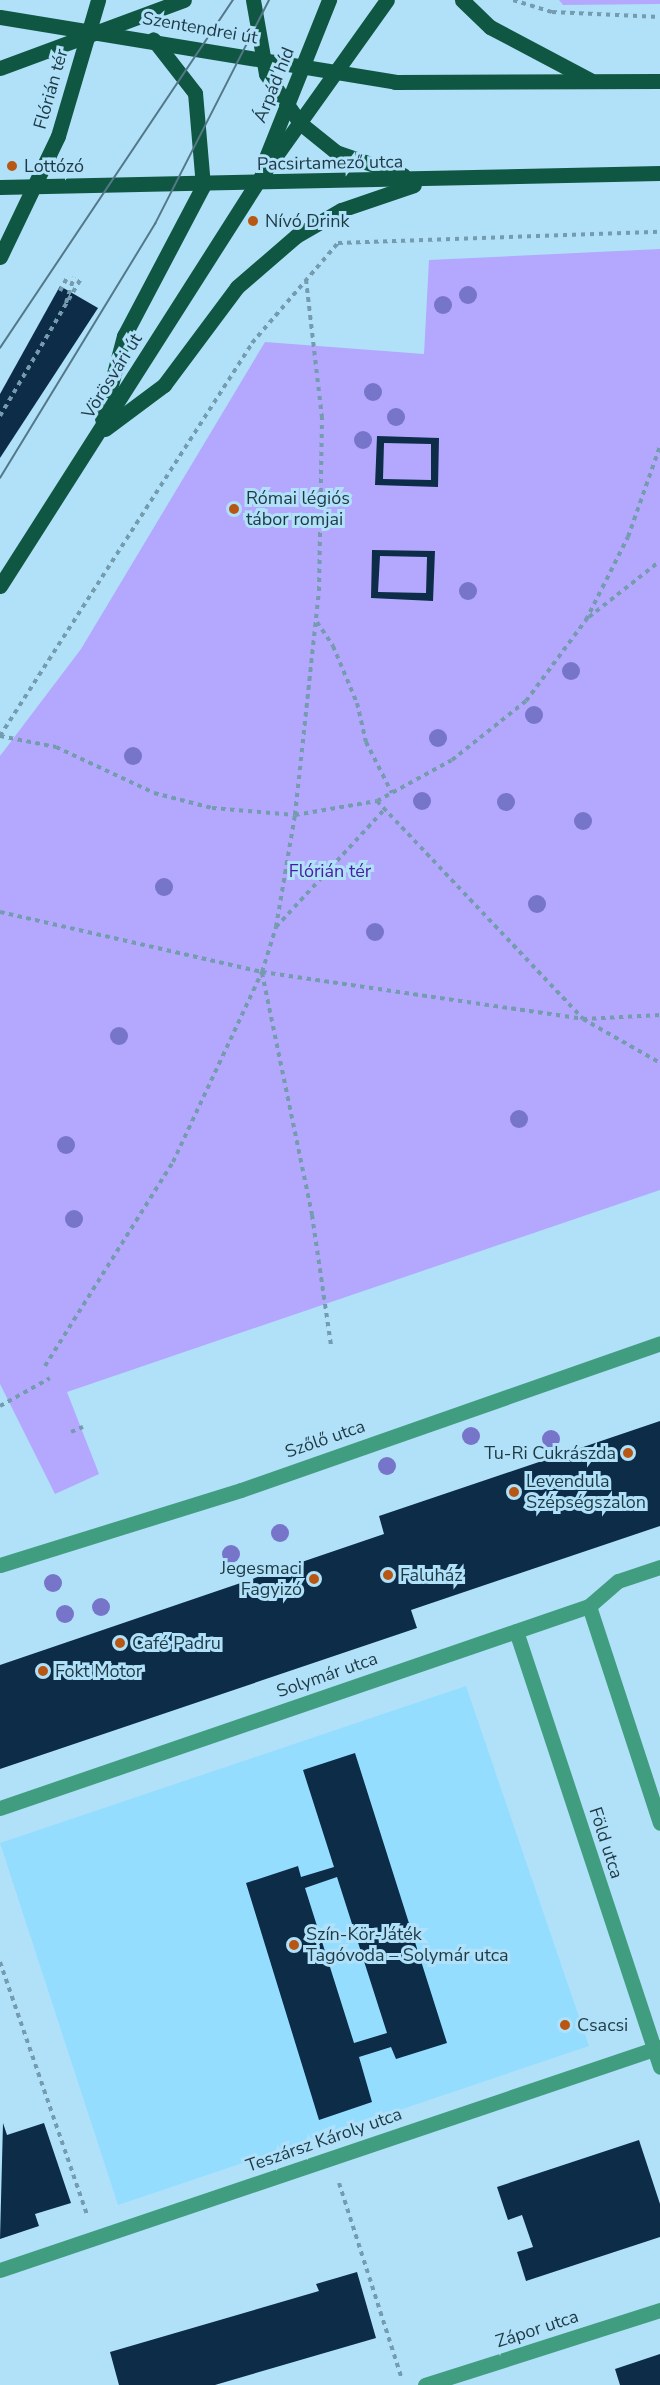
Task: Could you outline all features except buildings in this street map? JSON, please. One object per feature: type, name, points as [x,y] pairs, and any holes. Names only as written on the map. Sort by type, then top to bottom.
[{"type":"main road","name":"Flórián tér","points":[[38,187],[98,0]]},
{"type":"main road","points":[[0,68],[184,0]]},
{"type":"main road","points":[[253,0],[260,58],[286,107],[300,123],[336,152],[370,168],[426,181]]},
{"type":"main road","name":"Árpád híd","points":[[255,185],[329,0]]},
{"type":"main road","points":[[255,185],[339,72],[387,0]]},
{"type":"main road","points":[[462,0],[490,27],[593,81]]},
{"type":"main road","name":"Szentendrei út","points":[[0,17],[89,28],[339,72]]},
{"type":"main road","points":[[98,434],[124,336],[202,186],[195,93],[153,39]]},
{"type":"main road","points":[[339,72],[395,82],[660,81]]},
{"type":"main road","name":"Pacsirtamező utca","points":[[0,187],[255,185],[660,173]]},
{"type":"main road","points":[[98,434],[164,385],[237,287],[296,236],[341,210],[426,181]]},
{"type":"main road","name":"Vörösvári út","points":[[0,586],[255,185]]},
{"type":"main road","points":[[0,257],[38,187]]},
{"type":"street","name":"Szőlő utca","points":[[0,1565],[241,1490],[660,1343]]},
{"type":"street","name":"Solymár utca","points":[[0,1808],[589,1606],[618,1581],[660,1567]]},
{"type":"street","points":[[589,1606],[660,1823]]},
{"type":"street","name":"Föld utca","points":[[516,1631],[657,2048],[660,2067]]},
{"type":"street","name":"Teszársz Károly utca","points":[[0,2270],[657,2048]]},
{"type":"street","name":"Zápor utca","points":[[425,2385],[660,2310]]},
{"type":"path","points":[[513,0],[552,12],[660,17]]},
{"type":"path","points":[[660,232],[338,243],[252,343],[0,736],[56,747],[153,793],[212,808],[296,815],[377,801],[452,760],[526,701],[586,620],[628,537],[660,446]]},
{"type":"path","points":[[60,291],[68,276]]},
{"type":"path","points":[[66,303],[74,277]]},
{"type":"path","points":[[0,416],[80,280]]},
{"type":"path","points":[[45,1366],[173,1162],[262,972],[276,927],[296,815],[316,620],[322,418],[306,280]]},
{"type":"path","points":[[586,620],[660,561]]},
{"type":"path","points":[[316,620],[333,646],[357,703],[366,742],[392,793]]},
{"type":"path","points":[[377,801],[583,1019],[660,1063]]},
{"type":"path","points":[[276,927],[385,809]]},
{"type":"path","points":[[0,912],[262,972],[583,1019],[660,1015]]},
{"type":"path","points":[[262,972],[312,1215],[331,1345]]},
{"type":"path","points":[[0,1406],[50,1378]]},
{"type":"path","points":[[71,1432],[83,1428]]},
{"type":"path","points":[[0,1962],[95,2238]]},
{"type":"path","points":[[331,2158],[404,2385]]},
{"type":"shaded area","name":"Szín-Kör-Játék Tagóvoda – Solymár utca","points":[[466,1686],[589,2046],[118,2205],[0,1843]]},
{"type":"green space","points":[[559,0],[660,0],[660,4],[563,5]]},
{"type":"green space","name":"Flórián tér","points":[[660,249],[660,1190],[67,1392],[99,1474],[55,1494],[0,1384],[0,756],[81,649],[265,342],[424,354],[429,260]]},
{"type":"tram line","points":[[0,348],[233,0]]},
{"type":"tram line","points":[[0,478],[155,224],[269,0]]},
{"type":"place","name":"Lottózó","points":[[12,166]]},
{"type":"place","name":"Nívó Drink","points":[[253,221]]},
{"type":"place","name":"Római légiós tábor romjai","points":[[234,509]]},
{"type":"place","name":"Tu-Ri Cukrászda","points":[[628,1453]]},
{"type":"place","name":"Levendula Szépségszalon","points":[[514,1492]]},
{"type":"place","name":"Faluház","points":[[388,1575]]},
{"type":"place","name":"Jegesmaci Fagyizó","points":[[314,1579]]},
{"type":"place","name":"Café Padru","points":[[120,1643]]},
{"type":"place","name":"Fokt Motor","points":[[43,1671]]},
{"type":"place","name":"Szín-Kör-Játék Tagóvoda – Solymár utca","points":[[294,1945]]},
{"type":"place","name":"Csacsi","points":[[565,2025]]}]
